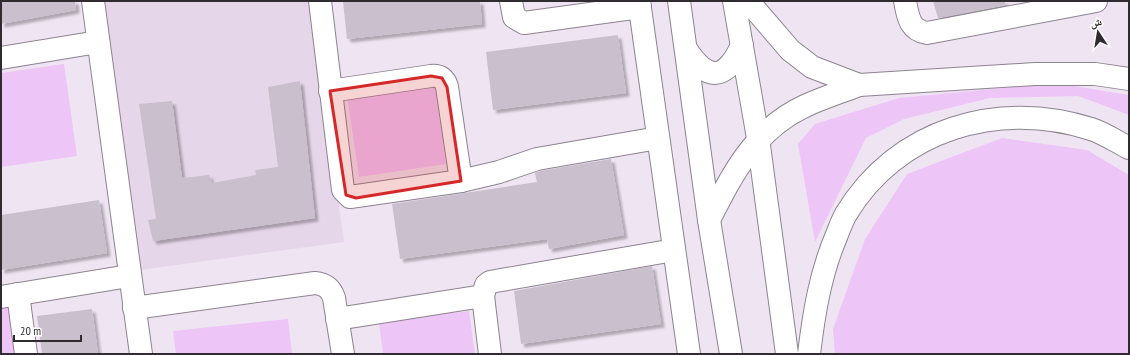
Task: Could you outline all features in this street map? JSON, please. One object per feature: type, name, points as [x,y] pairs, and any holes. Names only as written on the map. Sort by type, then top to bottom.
[{"type":"main road","points":[[93,1],[140,354]]},
{"type":"main road","points":[[320,1],[343,190],[346,195],[356,198],[461,181],[499,172],[537,159],[658,138]]},
{"type":"main road","points":[[511,1],[514,17],[524,23],[640,4],[689,354]]},
{"type":"main road","points":[[679,1],[710,220],[731,354]]},
{"type":"main road","points":[[734,1],[758,138],[787,354]]},
{"type":"main road","points":[[748,1],[790,50],[812,68],[859,85]]},
{"type":"main road","points":[[905,1],[911,24],[921,32],[927,33],[1024,8],[1096,1]]},
{"type":"main road","points":[[1,58],[98,42]]},
{"type":"main road","points":[[686,48],[701,68],[710,73],[721,72],[730,66],[742,45]]},
{"type":"main road","points":[[710,220],[731,177],[758,138],[778,122],[804,106],[859,85],[1035,74],[1095,74],[1129,79]]},
{"type":"main road","points":[[330,91],[437,75],[442,78],[447,88],[461,181]]},
{"type":"main road","points":[[809,354],[817,295],[829,253],[845,215],[874,176],[911,147],[954,128],[1000,117],[1046,118],[1092,129],[1129,148]]},
{"type":"main road","points":[[490,354],[483,296],[486,284],[490,282],[674,250]]},
{"type":"main road","points":[[26,354],[9,295],[129,276]]},
{"type":"main road","points":[[134,308],[315,283],[327,287],[332,292],[343,354]]},
{"type":"main road","points":[[337,319],[483,296]]},
{"type":"highlighted area","points":[[431,76],[442,78],[447,87],[461,181],[356,198],[346,195],[330,91]]},
{"type":"shaded area","points":[[117,1],[310,1],[344,242],[140,270],[103,3]]},
{"type":"shaded area","points":[[64,64],[77,156],[1,167],[1,73]]},
{"type":"shaded area","points":[[434,82],[446,164],[359,177],[347,95]]},
{"type":"shaded area","points":[[1055,83],[1129,95],[1129,115],[1078,96],[990,98],[904,119],[866,138],[815,242],[798,144],[815,124],[899,98]]},
{"type":"shaded area","points":[[1002,138],[1087,150],[1129,175],[1129,354],[835,354],[833,329],[865,239],[907,174]]},
{"type":"shaded area","points":[[12,306],[19,354],[1,354],[1,307]]},
{"type":"shaded area","points":[[469,311],[475,354],[383,354],[379,322]]},
{"type":"shaded area","points":[[288,319],[292,354],[176,354],[173,331]]},
{"type":"building","points":[[1,1],[75,1],[76,10],[1,24]]},
{"type":"building","points":[[343,1],[480,1],[482,24],[347,39]]},
{"type":"building","points":[[933,1],[1005,1],[1005,5],[938,18]]},
{"type":"building","points":[[618,35],[626,93],[493,110],[486,52]]},
{"type":"building","points":[[300,81],[315,218],[153,241],[148,220],[156,219],[139,104],[172,101],[182,178],[209,175],[212,183],[256,175],[255,170],[278,167],[268,87]]},
{"type":"building","points":[[611,159],[624,235],[549,249],[547,239],[400,259],[392,204],[537,182],[535,173],[540,171]]},
{"type":"building","points":[[99,200],[107,253],[1,270],[1,215]]},
{"type":"building","points":[[652,266],[661,324],[521,344],[514,291]]},
{"type":"building","points":[[92,309],[98,354],[42,354],[37,316]]}]
